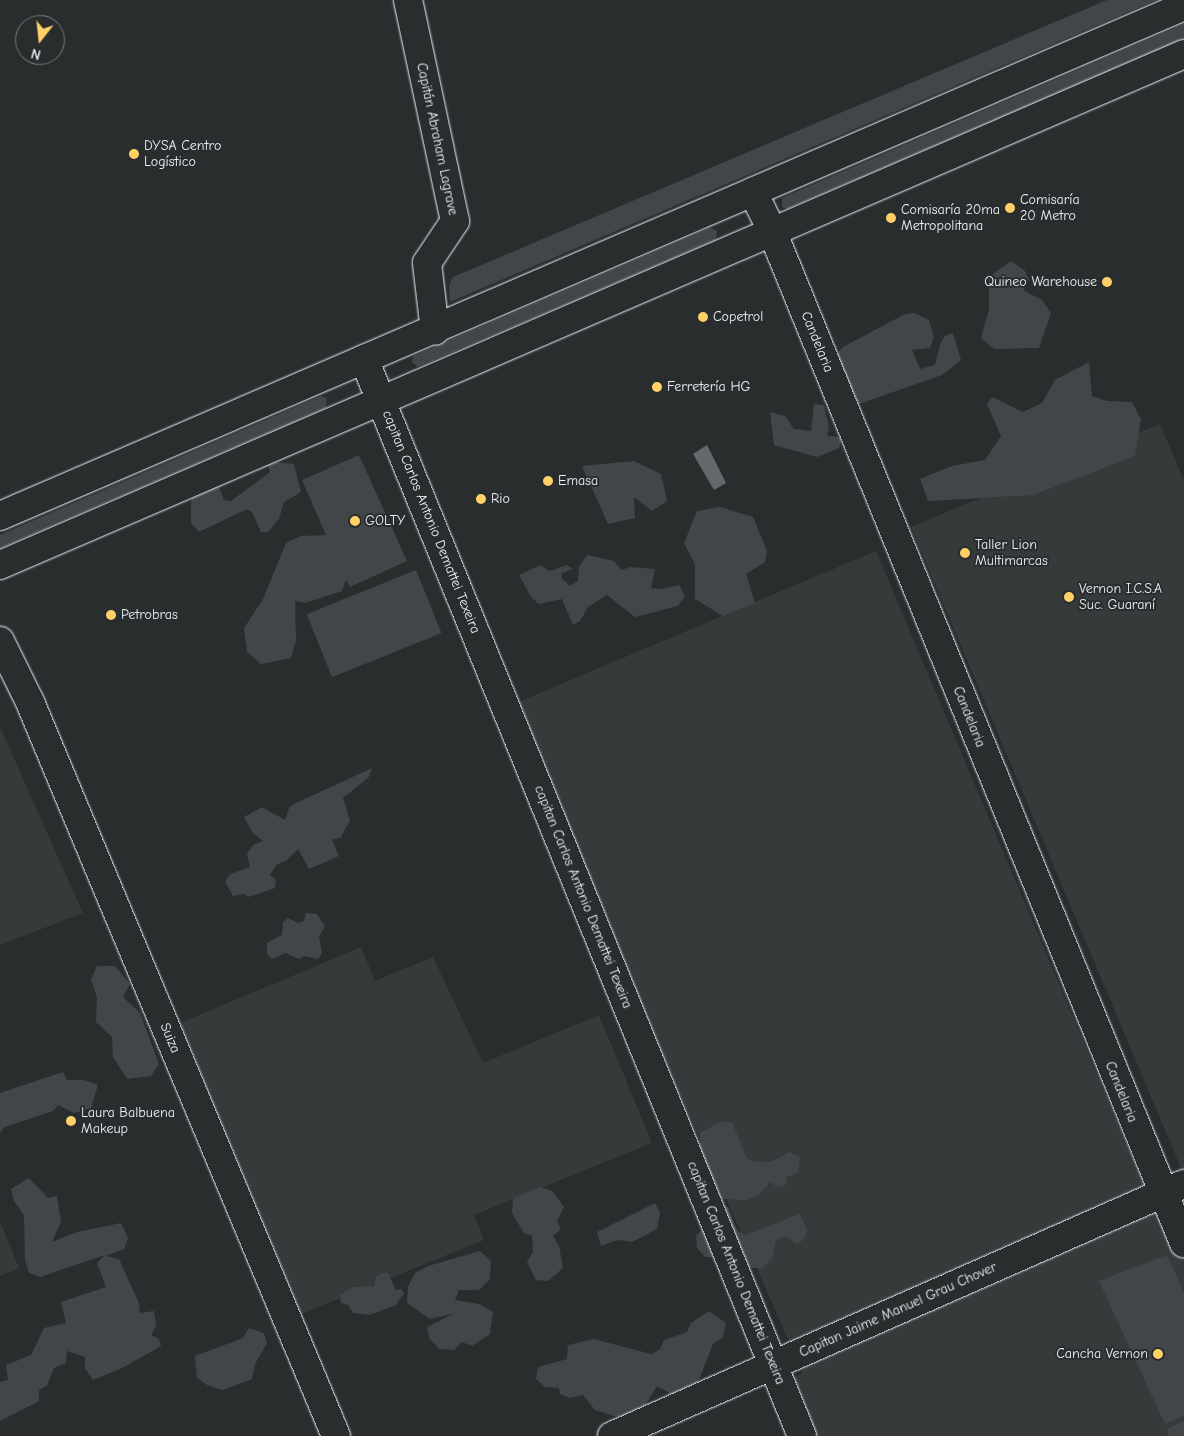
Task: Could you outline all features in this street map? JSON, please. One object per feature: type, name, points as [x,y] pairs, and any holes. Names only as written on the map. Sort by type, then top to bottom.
[{"type":"main road","name":"Capitán Abraham Lagrave","points":[[408,0],[455,221],[427,263],[435,331]]},
{"type":"main road","points":[[0,516],[364,359],[435,331],[1184,6]]},
{"type":"main road","points":[[0,565],[1184,54]]},
{"type":"main road","name":"Candelaria","points":[[753,192],[772,232],[1173,1188],[1184,1243]]},
{"type":"main road","name":"capitan Carlos Antonio Demattei Texeira","points":[[364,359],[802,1436]]},
{"type":"main road","name":"Suiza","points":[[0,641],[34,711],[336,1436]]},
{"type":"main road","name":"Capitan Jaime Manuel Grau Chover","points":[[612,1436],[1173,1188]]},
{"type":"shaded area","points":[[1107,0],[1156,0],[450,302],[449,285],[453,277]]},
{"type":"shaded area","points":[[1184,24],[1184,39],[787,209],[782,207],[782,198]]},
{"type":"shaded area","points":[[710,228],[717,231],[716,240],[418,367],[412,362],[413,356]]},
{"type":"shaded area","points":[[1011,261],[1025,271],[1029,280],[1023,290],[1042,300],[1051,313],[1039,348],[994,349],[981,338],[989,309],[989,277]]},
{"type":"shaded area","points":[[914,313],[929,320],[934,337],[930,348],[912,350],[920,369],[935,365],[940,344],[945,336],[953,333],[961,360],[942,375],[859,404],[831,361],[843,347],[905,314]]},
{"type":"shaded area","points":[[1089,362],[1092,396],[1107,401],[1132,402],[1141,419],[1135,456],[1033,495],[928,501],[920,479],[952,466],[985,460],[1001,436],[987,404],[992,397],[1023,412],[1042,403],[1055,380]]},
{"type":"shaded area","points":[[321,396],[327,398],[326,408],[0,548],[0,535]]},
{"type":"shaded area","points":[[814,404],[824,405],[829,427],[827,436],[842,437],[839,448],[817,457],[774,445],[770,412],[785,416],[794,429],[811,431]]},
{"type":"shaded area","points":[[1160,424],[1184,481],[1184,1175],[911,527]]},
{"type":"shaded area","points":[[707,445],[726,483],[714,490],[693,454]]},
{"type":"shaded area","points":[[359,455],[407,561],[350,587],[346,580],[342,591],[305,603],[295,601],[296,641],[291,658],[261,664],[247,652],[244,628],[263,599],[286,543],[301,536],[326,535],[302,480]]},
{"type":"shaded area","points":[[634,461],[661,474],[667,501],[652,511],[634,497],[635,518],[608,524],[582,466]]},
{"type":"shaded area","points":[[275,462],[294,464],[301,492],[284,502],[279,519],[268,532],[261,532],[252,512],[247,509],[199,532],[191,523],[191,502],[196,485],[218,484],[224,500],[231,501],[270,472],[268,464]]},
{"type":"shaded area","points":[[720,507],[753,517],[767,551],[765,562],[746,574],[755,603],[723,616],[695,599],[695,564],[684,543],[697,511]]},
{"type":"shaded area","points":[[876,551],[1160,1223],[1184,1213],[1184,1436],[813,1436],[789,1380],[803,1373],[509,706]]},
{"type":"shaded area","points":[[587,555],[614,561],[622,570],[630,567],[655,569],[651,588],[662,589],[679,585],[685,596],[678,606],[635,617],[607,595],[588,607],[580,621],[573,625],[562,599],[539,604],[531,597],[519,575],[540,565],[550,571],[567,565],[573,569],[562,573],[561,578],[570,586],[578,581],[579,567]]},
{"type":"shaded area","points":[[416,570],[441,633],[332,677],[307,614]]},
{"type":"shaded area","points":[[0,727],[83,913],[0,945]]},
{"type":"shaded area","points":[[372,768],[369,777],[343,798],[350,820],[341,837],[332,840],[339,856],[309,869],[298,849],[286,861],[276,865],[270,875],[276,880],[275,888],[248,897],[244,894],[233,896],[225,882],[230,874],[250,867],[247,854],[253,845],[263,841],[252,832],[244,817],[262,807],[285,820],[289,808],[294,804]]},
{"type":"shaded area","points":[[306,913],[317,914],[325,926],[319,937],[322,953],[318,959],[304,956],[299,959],[286,953],[272,959],[267,954],[267,943],[282,935],[283,922],[288,918],[298,923],[304,921]]},
{"type":"shaded area","points":[[361,947],[375,981],[433,957],[483,1063],[599,1015],[652,1143],[474,1215],[484,1240],[301,1314],[180,1023]]},
{"type":"shaded area","points":[[97,966],[115,966],[130,984],[123,997],[140,1013],[159,1064],[151,1076],[127,1079],[113,1057],[112,1037],[96,1022],[97,998],[91,979]]},
{"type":"shaded area","points":[[63,1072],[67,1080],[83,1080],[98,1085],[91,1108],[74,1113],[58,1105],[53,1111],[5,1127],[0,1133],[0,1093]]},
{"type":"shaded area","points":[[720,1122],[732,1122],[747,1158],[755,1162],[771,1162],[789,1152],[800,1157],[798,1173],[786,1177],[786,1185],[777,1187],[770,1182],[759,1195],[746,1200],[723,1199],[700,1186],[694,1166],[700,1148],[700,1133]]},
{"type":"shaded area","points":[[29,1178],[48,1198],[57,1196],[61,1222],[52,1242],[77,1232],[121,1223],[128,1238],[124,1249],[106,1256],[119,1259],[139,1303],[140,1313],[154,1311],[156,1326],[151,1335],[159,1339],[161,1346],[122,1368],[93,1380],[85,1368],[85,1357],[67,1351],[66,1363],[54,1368],[47,1386],[39,1390],[39,1401],[0,1421],[0,1382],[8,1380],[6,1365],[31,1355],[44,1328],[66,1323],[61,1302],[106,1287],[97,1263],[105,1255],[40,1277],[29,1273],[25,1260],[24,1215],[14,1201],[11,1189]]},
{"type":"shaded area","points":[[540,1187],[552,1191],[564,1207],[557,1221],[561,1229],[553,1236],[559,1246],[563,1268],[548,1281],[536,1280],[527,1262],[533,1252],[532,1236],[524,1233],[512,1213],[513,1198]]},
{"type":"shaded area","points":[[655,1203],[660,1213],[657,1229],[632,1242],[618,1240],[601,1246],[597,1232]]},
{"type":"shaded area","points":[[721,1207],[728,1207],[737,1230],[745,1235],[800,1214],[807,1230],[806,1237],[797,1245],[786,1236],[776,1240],[772,1259],[762,1268],[751,1268],[741,1258],[705,1257],[697,1248],[696,1236]]},
{"type":"shaded area","points":[[0,1221],[19,1268],[0,1276]]},
{"type":"shaded area","points":[[480,1251],[491,1261],[490,1279],[479,1290],[459,1290],[455,1300],[479,1304],[493,1312],[490,1334],[472,1346],[462,1342],[454,1350],[439,1349],[429,1338],[427,1327],[455,1313],[430,1319],[407,1303],[408,1287],[415,1273],[428,1266]]},
{"type":"shaded area","name":"Cancha Vernon","points":[[1167,1255],[1184,1293],[1184,1416],[1165,1424],[1099,1281]]},
{"type":"shaded area","points":[[382,1273],[388,1273],[396,1290],[401,1289],[404,1293],[396,1305],[370,1315],[353,1313],[348,1305],[341,1303],[340,1295],[353,1287],[374,1286],[376,1277]]},
{"type":"shaded area","points":[[709,1311],[726,1323],[723,1337],[713,1344],[697,1385],[679,1398],[657,1386],[638,1417],[614,1416],[595,1410],[583,1395],[570,1398],[560,1394],[559,1388],[545,1387],[536,1379],[538,1367],[567,1359],[568,1345],[594,1339],[651,1354],[660,1349],[664,1340],[687,1332],[691,1323]]},
{"type":"shaded area","points":[[249,1328],[264,1333],[267,1343],[255,1364],[252,1379],[223,1390],[207,1385],[197,1378],[195,1356],[243,1338]]},
{"type":"shaded area","points":[[1184,1421],[1184,1436],[1169,1436],[1167,1429]]},
{"type":"place","name":"DYSA Centro Logístico","points":[[134,154]]},
{"type":"place","name":"Comisaría 20 Metro","points":[[1010,208]]},
{"type":"place","name":"Comisaría 20ma Metropolitana","points":[[891,218]]},
{"type":"place","name":"Quineo Warehouse","points":[[1107,282]]},
{"type":"place","name":"Copetrol","points":[[703,317]]},
{"type":"place","name":"Ferretería HG","points":[[657,387]]},
{"type":"place","name":"Emasa","points":[[548,481]]},
{"type":"place","name":"Rio","points":[[481,499]]},
{"type":"place","name":"GOLTY","points":[[355,521]]},
{"type":"place","name":"Taller Lion Multimarcas","points":[[965,553]]},
{"type":"place","name":"Vernon I.C.S.A Suc. Guaraní","points":[[1069,597]]},
{"type":"place","name":"Petrobras","points":[[111,615]]},
{"type":"place","name":"Laura Balbuena Makeup","points":[[71,1121]]},
{"type":"place","name":"Cancha Vernon","points":[[1158,1354]]}]
